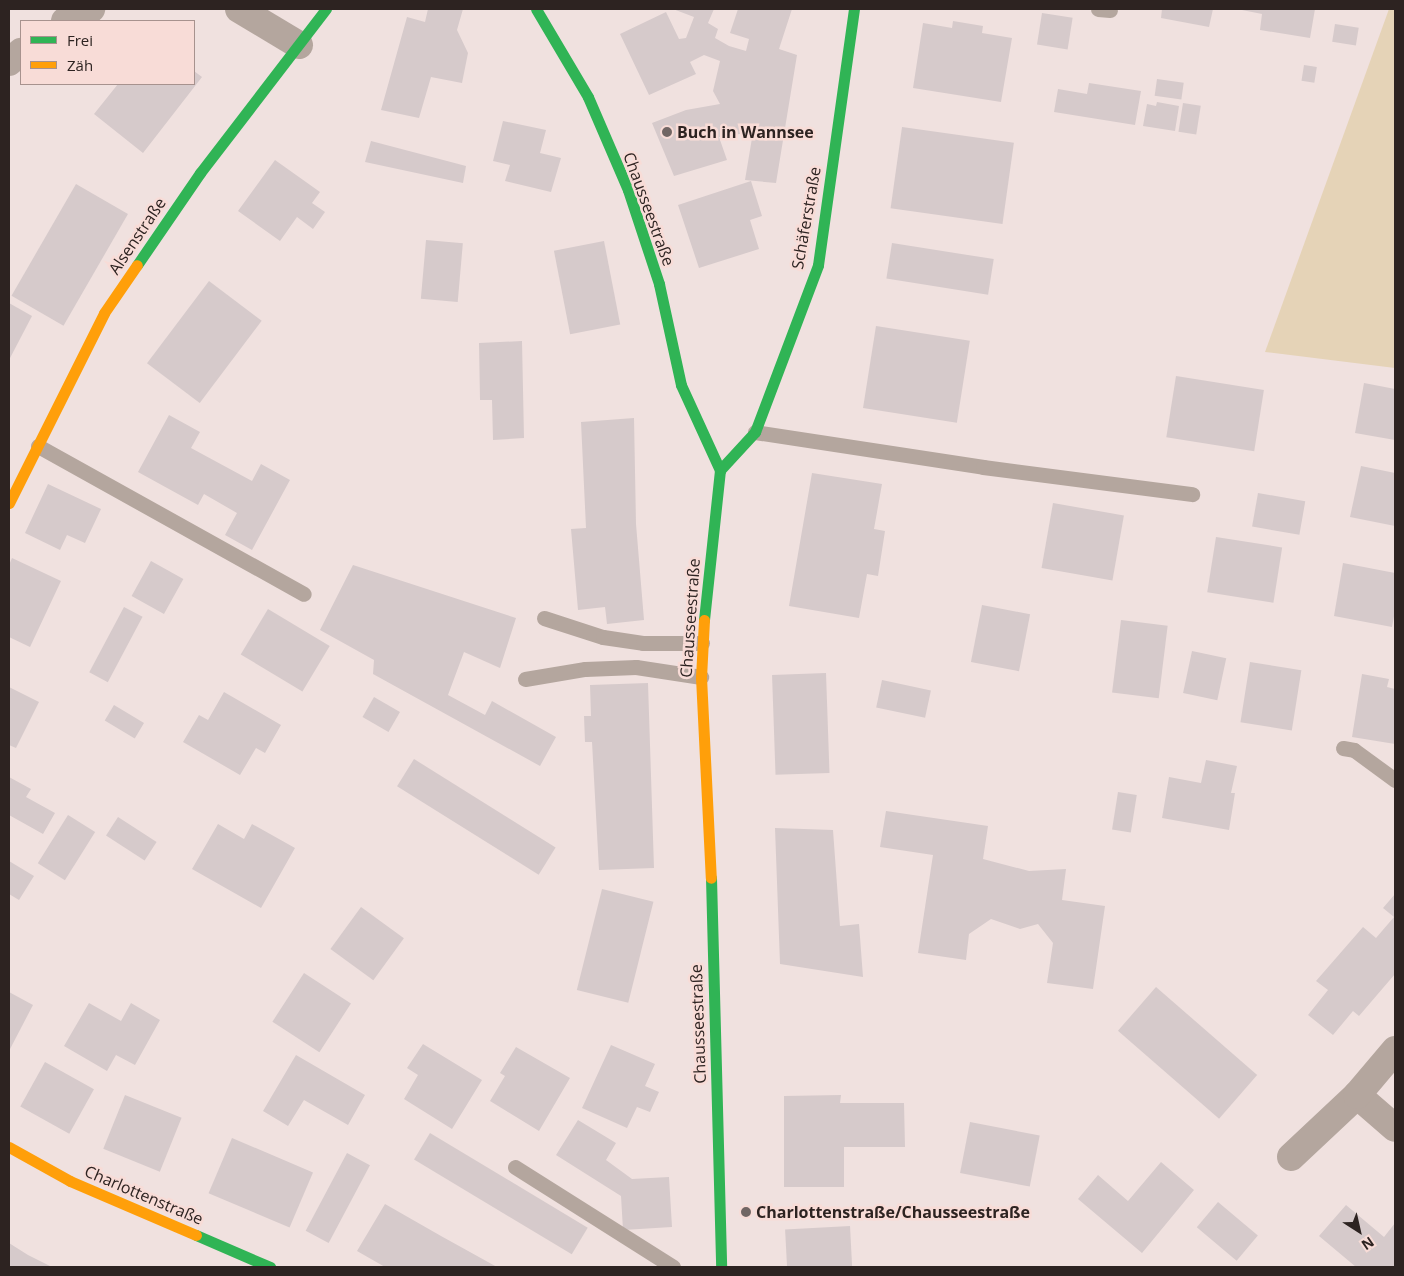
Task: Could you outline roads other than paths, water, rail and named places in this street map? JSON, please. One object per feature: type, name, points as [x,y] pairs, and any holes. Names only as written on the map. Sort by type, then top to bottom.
[{"type":"street","points":[[68,20],[90,9]]},
{"type":"street","points":[[239,9],[299,45]]},
{"type":"street","name":"Alsenstraße","points":[[9,503],[104,313],[200,172],[326,9]]},
{"type":"street","name":"Chausseestraße","points":[[536,9],[588,97],[628,190],[659,284],[682,385],[720,470],[702,643],[701,677],[709,808],[721,1267]]},
{"type":"street","name":"Schäferstraße","points":[[720,470],[755,432],[818,265],[854,9]]},
{"type":"street","points":[[9,62],[20,53]]},
{"type":"street","points":[[1291,1157],[1357,1095],[1395,1050]]},
{"type":"street","points":[[1357,1095],[1395,1128]]},
{"type":"street","name":"Charlottenstraße","points":[[9,1147],[70,1181],[270,1267]]},
{"type":"lane","points":[[755,432],[983,467],[1192,494]]},
{"type":"lane","points":[[38,446],[304,594]]},
{"type":"lane","points":[[544,618],[603,638],[643,643],[702,643]]},
{"type":"lane","points":[[525,679],[585,669],[636,667],[701,677]]},
{"type":"lane","points":[[1343,748],[1354,750],[1395,780]]},
{"type":"lane","points":[[516,1167],[673,1267]]},
{"type":"place","name":"Buch in Wannsee","points":[[667,132]]},
{"type":"place","name":"Charlottenstraße/Chausseestraße","points":[[746,1212]]}]
